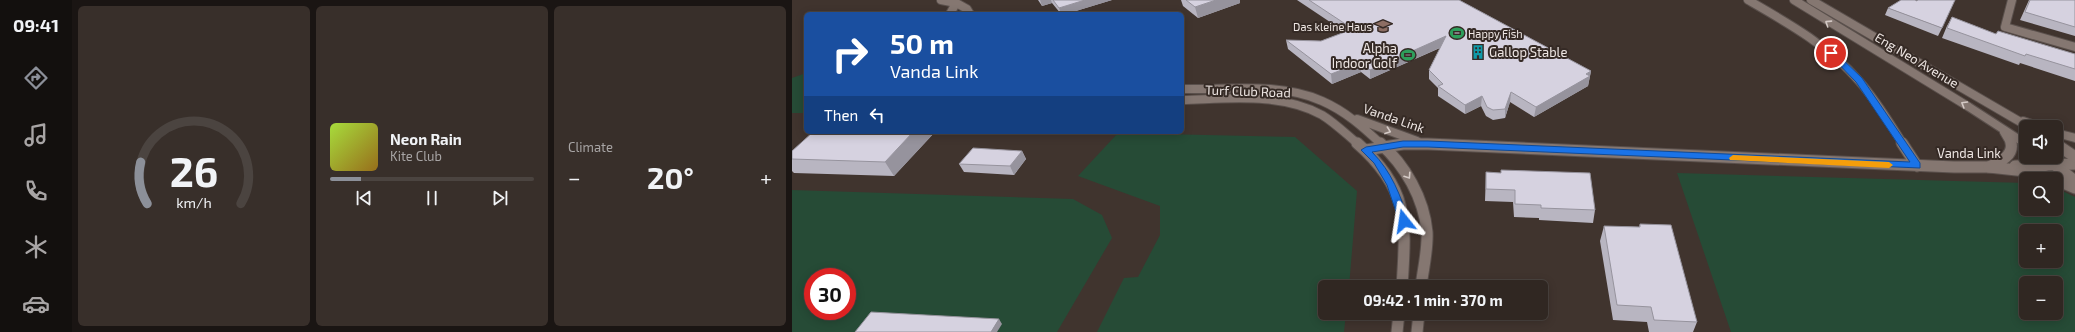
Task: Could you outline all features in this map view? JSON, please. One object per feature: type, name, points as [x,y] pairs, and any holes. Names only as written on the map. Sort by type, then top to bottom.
[{"type":"street","points":[[941,0],[953,2],[967,9],[969,12]]},
{"type":"street","points":[[1748,0],[1816,41],[1859,80],[1917,166]]},
{"type":"street","name":"Eng Neo Avenue","points":[[1794,0],[1829,23],[1998,124],[2019,139]]},
{"type":"street","name":"Eng Neo Avenue","points":[[1812,0],[1845,21],[2019,121]]},
{"type":"street","points":[[2012,0],[2005,27],[2075,47]]},
{"type":"street","points":[[950,12],[953,2]]},
{"type":"street","name":"Turf Club Road","points":[[1184,89],[1279,91],[1299,93],[1316,98],[1351,117],[1394,157],[1411,181],[1423,213],[1427,232],[1422,280]]},
{"type":"street","name":"Turf Club Road","points":[[1184,100],[1266,100],[1298,107],[1320,114],[1366,150],[1377,161],[1392,184],[1404,221],[1402,280]]},
{"type":"street","name":"Vanda Link","points":[[1351,117],[1428,144]]},
{"type":"street","points":[[1989,167],[2010,155],[2012,148],[2010,140],[1998,124]]},
{"type":"street","points":[[2063,135],[2075,138]]},
{"type":"street","name":"Vanda Link","points":[[1366,150],[1383,146],[1403,144],[1428,144],[1917,166],[1989,167],[2075,164]]},
{"type":"street","points":[[2063,149],[2075,157]]},
{"type":"street","points":[[2056,165],[2075,181]]},
{"type":"street","points":[[1989,167],[2035,172]]},
{"type":"street","points":[[2063,183],[2075,188]]},
{"type":"street","points":[[1397,332],[1398,320]]},
{"type":"street","points":[[1417,332],[1418,320]]},
{"type":"green space","points":[[804,74],[804,113],[792,113],[792,78]]},
{"type":"green space","points":[[1117,134],[1295,137],[1357,191],[1350,280],[1318,280],[1318,320],[1345,320],[1344,332],[1097,332],[1124,278],[1138,277],[1160,235],[1160,206],[1078,176]]},
{"type":"green space","points":[[1677,173],[2019,183],[2019,216],[2063,216],[2063,191],[2075,197],[2075,332],[1731,332]]},
{"type":"green space","points":[[792,190],[1073,199],[1102,215],[1112,238],[1057,332],[792,332]]},
{"type":"building","points":[[1053,0],[1085,0],[1059,8]]},
{"type":"building","points":[[1186,0],[1216,0],[1195,7]]},
{"type":"building","points":[[1309,0],[1459,0],[1591,71],[1586,74],[1590,76],[1536,107],[1511,92],[1505,109],[1493,110],[1487,107],[1482,96],[1465,105],[1438,86],[1443,84],[1429,70],[1446,36],[1370,70],[1360,63],[1331,74],[1286,40],[1321,41],[1353,29]]},
{"type":"building","points":[[1901,0],[1955,0],[1942,28],[1888,8]]},
{"type":"building","points":[[2030,0],[2075,0],[2075,27],[2025,12]]},
{"type":"building","points":[[1952,17],[1996,34],[1998,31],[2075,54],[2075,69],[2026,54],[2025,56],[1947,28]]},
{"type":"building","points":[[811,134],[911,134],[885,162],[792,159],[792,151]]},
{"type":"building","points":[[973,148],[1022,151],[1010,166],[959,164]]},
{"type":"building","points":[[1501,170],[1590,173],[1595,210],[1541,208],[1541,205],[1515,204],[1515,190],[1486,189],[1486,172],[1501,173]]},
{"type":"building","points":[[1640,224],[1671,225],[1697,322],[1654,320],[1651,307],[1617,305],[1604,226],[1640,227]]},
{"type":"building","points":[[871,312],[999,319],[991,332],[855,332]]},
{"type":"slow traffic","points":[[1733,158],[1889,165]]},
{"type":"place","name":"Das kleine Haus","points":[[1383,26]]},
{"type":"place","name":"Happy Fish","points":[[1457,33]]},
{"type":"place","name":"Gallop Stable","points":[[1478,52]]},
{"type":"place","name":"Alpha Indoor Golf","points":[[1408,55]]},
{"type":"route","points":[[1404,221],[1399,200],[1392,184],[1377,161],[1366,150],[1383,146],[1403,144],[1428,144],[1917,166],[1859,80],[1831,53]]}]
